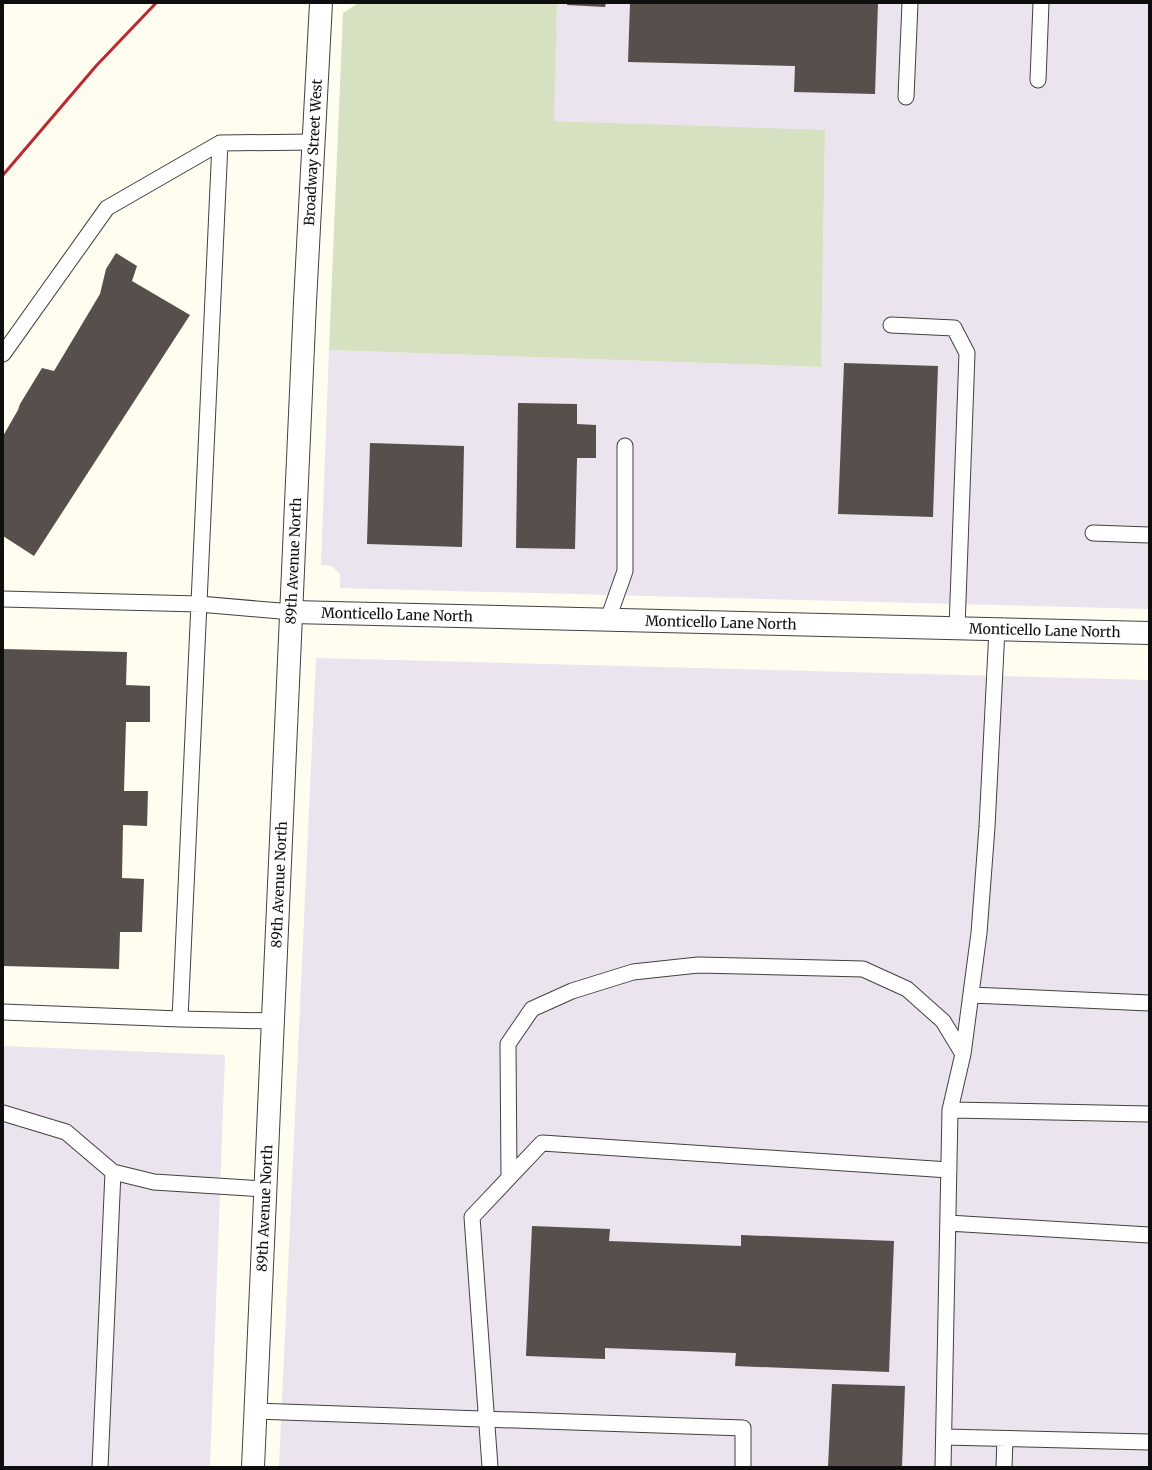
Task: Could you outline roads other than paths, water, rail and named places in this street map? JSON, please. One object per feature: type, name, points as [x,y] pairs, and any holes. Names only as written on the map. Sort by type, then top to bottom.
[{"type":"street","name":"Broadway Street West","points":[[305,302],[321,3]]},
{"type":"street","name":"89th Avenue North","points":[[253,1467],[305,302]]},
{"type":"street","name":"Monticello Lane North","points":[[292,612],[1149,633]]},
{"type":"lane","points":[[906,97],[910,3]]},
{"type":"lane","points":[[1038,80],[1042,3]]},
{"type":"lane","points":[[3,354],[107,208],[220,143],[314,142]]},
{"type":"lane","points":[[180,1019],[220,143]]},
{"type":"lane","points":[[891,325],[954,328],[967,353],[957,628]]},
{"type":"lane","points":[[608,619],[625,571],[625,446]]},
{"type":"lane","points":[[1093,533],[1149,535]]},
{"type":"lane","points":[[3,599],[199,604],[292,612]]},
{"type":"lane","points":[[943,1467],[950,1110],[963,1054],[979,933],[987,827],[997,629]]},
{"type":"lane","points":[[509,1177],[508,1044],[532,1009],[572,991],[633,972],[698,965],[863,969],[907,989],[943,1021],[963,1054]]},
{"type":"lane","points":[[971,995],[1149,1003]]},
{"type":"lane","points":[[3,1012],[272,1021]]},
{"type":"lane","points":[[950,1110],[1149,1114]]},
{"type":"lane","points":[[3,1113],[66,1132],[114,1172],[154,1182],[265,1189]]},
{"type":"lane","points":[[490,1467],[472,1217],[542,1143],[949,1170]]},
{"type":"lane","points":[[100,1467],[114,1172]]},
{"type":"lane","points":[[948,1223],[1149,1235]]},
{"type":"lane","points":[[255,1411],[743,1428],[743,1467]]},
{"type":"lane","points":[[944,1437],[1149,1442]]},
{"type":"lane","points":[[1004,1467],[1005,1439]]},
{"type":"railway","points":[[3,175],[96,66],[156,3]]}]
